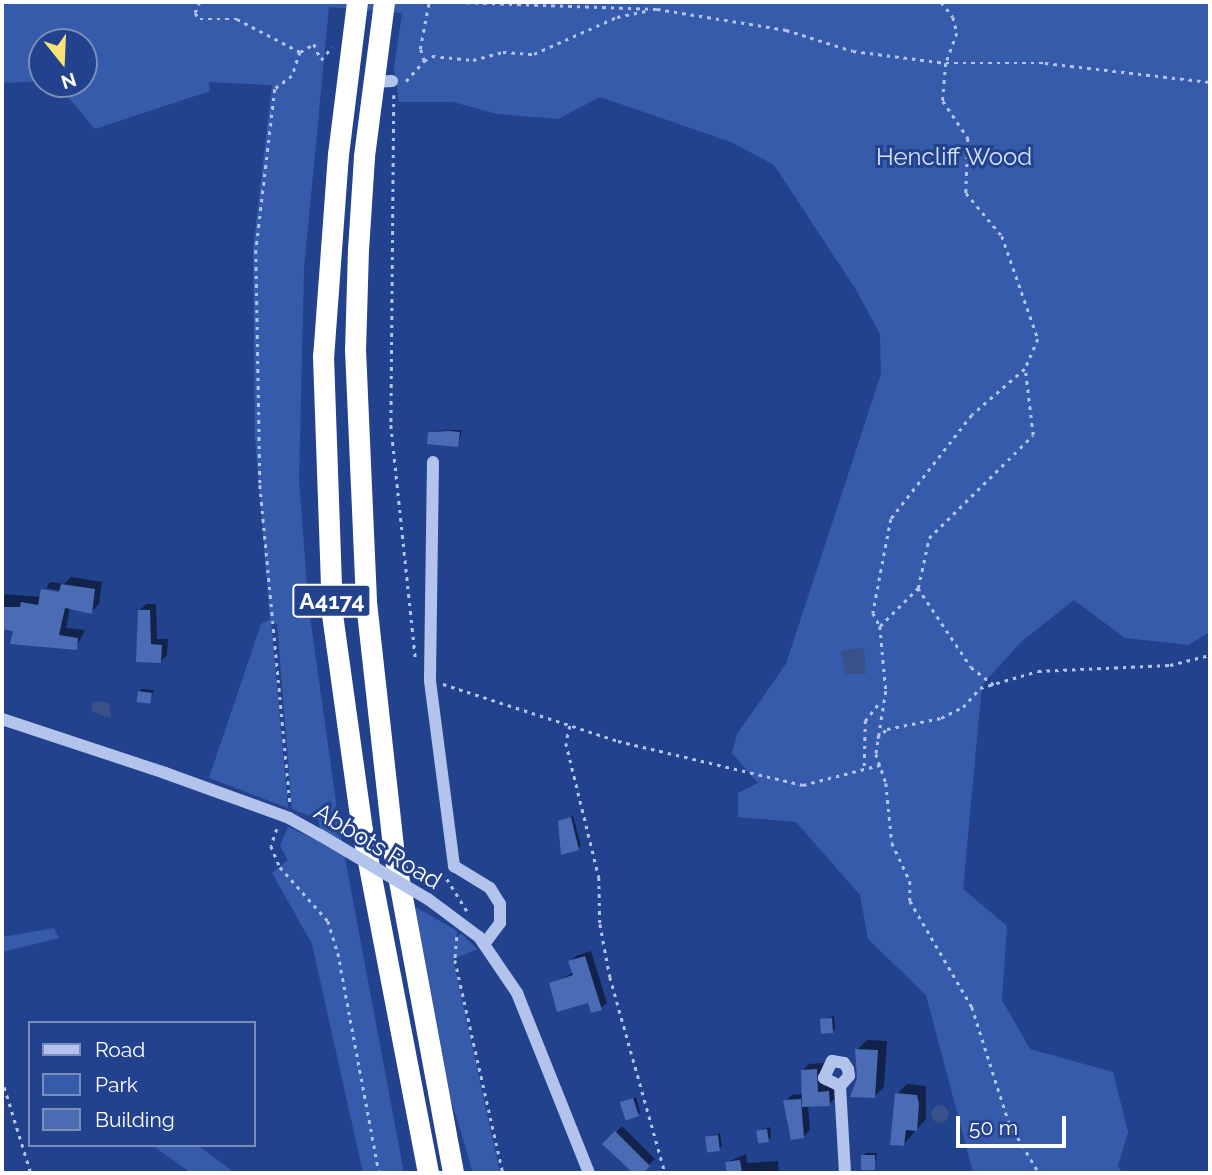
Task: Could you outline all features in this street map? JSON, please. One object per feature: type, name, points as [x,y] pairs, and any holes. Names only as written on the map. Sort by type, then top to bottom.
[{"type":"highway","name":"A4174","points":[[384,2],[380,27],[388,84],[358,249],[355,349],[366,602],[394,854],[453,1173]]},
{"type":"highway","name":"A4174","points":[[356,12],[338,154],[323,356],[332,614],[362,830],[428,1173]]},
{"type":"street","points":[[433,462],[430,681],[454,866],[490,888],[500,904],[500,923],[484,944]]},
{"type":"street","name":"Abbots Road","points":[[2,719],[286,817],[463,922],[484,944],[517,993],[540,1043],[589,1173]]},
{"type":"street","points":[[841,1086],[845,1173]]},
{"type":"path","points":[[200,2],[195,13],[200,19],[237,19],[300,52]]},
{"type":"path","points":[[424,61],[420,49],[429,2]]},
{"type":"path","points":[[458,2],[657,9],[786,30],[853,51],[946,63],[1045,63],[1210,82]]},
{"type":"path","points":[[864,766],[866,716],[886,691],[880,626],[873,613],[891,519],[972,415],[1026,369],[1038,339],[1002,236],[966,193],[968,138],[943,101],[946,63],[957,33],[953,17],[941,2]]},
{"type":"path","points":[[388,84],[432,56],[473,60],[503,52],[534,54],[617,17],[657,9]]},
{"type":"path","points":[[333,42],[331,53],[321,60],[314,44],[300,52],[292,76],[275,89],[256,250],[260,485],[291,784],[286,817],[271,846],[279,867],[328,921],[338,953],[379,1173]]},
{"type":"path","points":[[880,626],[918,588],[929,538],[1033,435],[1026,369]]},
{"type":"path","points":[[918,588],[971,667],[994,685]]},
{"type":"path","points":[[876,740],[887,729],[941,718],[963,707],[980,688],[1038,671],[1170,666],[1210,655]]},
{"type":"path","points":[[430,681],[570,726],[803,785],[850,775],[864,766],[879,765]]},
{"type":"path","points":[[881,700],[882,722],[876,740],[879,765],[892,843],[910,881],[910,901],[972,1007],[1009,1123],[1039,1173]]},
{"type":"path","points":[[570,726],[566,743],[599,877],[600,924],[610,977],[665,1173]]},
{"type":"path","points":[[2,1079],[32,1173]]},
{"type":"green space","name":"Hencliff Wood","points":[[2,2],[1210,2],[1210,632],[1188,645],[1125,638],[1074,600],[1021,642],[982,685],[963,889],[1007,926],[1002,1000],[1030,1049],[1113,1072],[1128,1132],[1118,1166],[1122,1173],[973,1172],[926,995],[868,939],[860,895],[796,822],[738,817],[738,793],[758,783],[732,753],[737,734],[786,664],[881,374],[880,334],[855,288],[774,165],[731,142],[600,97],[558,119],[497,114],[453,102],[399,102],[394,68],[402,13],[329,7],[304,269],[299,479],[308,602],[340,831],[404,1173],[363,1173],[312,944],[272,873],[288,860],[280,846],[288,827],[321,842],[319,820],[292,809],[277,624],[271,620],[288,808],[209,778],[261,624],[270,619],[255,438],[253,249],[272,85],[209,82],[210,91],[95,129],[69,98],[98,98],[98,28],[28,28],[28,82],[2,83]]},
{"type":"green space","points":[[412,905],[457,931],[453,959],[500,1173],[473,1173],[443,1072]]},
{"type":"green space","points":[[54,928],[59,938],[2,952],[2,937]]},
{"type":"green space","points":[[461,933],[477,949],[454,959],[453,944]]},
{"type":"green space","points":[[155,1147],[200,1147],[235,1173],[191,1173]]},
{"type":"shaded area","points":[[864,648],[866,674],[845,674],[841,651]]},
{"type":"shaded area","points":[[92,703],[109,703],[111,718],[92,712]]},
{"type":"shaded area","points":[[940,1105],[946,1108],[949,1114],[946,1120],[940,1123],[934,1120],[931,1114],[934,1108]]},
{"type":"building","points":[[428,432],[460,432],[458,447],[427,444]]},
{"type":"building","points":[[61,584],[95,589],[92,614],[65,608],[59,635],[78,638],[77,650],[10,644],[13,631],[2,629],[4,607],[20,607],[21,602],[38,605],[41,589],[59,592]]},
{"type":"building","points":[[138,610],[150,610],[151,644],[162,645],[161,663],[136,662]]},
{"type":"building","points":[[138,691],[152,693],[150,704],[136,702]]},
{"type":"building","points":[[571,817],[579,850],[561,855],[558,821]]},
{"type":"building","points":[[585,956],[602,1010],[591,1013],[588,1003],[557,1012],[549,983],[573,975],[568,961]]},
{"type":"building","points":[[832,1018],[833,1033],[821,1034],[820,1019]]},
{"type":"building","points":[[855,1049],[878,1050],[875,1098],[850,1097],[857,1078]]},
{"type":"building","points":[[817,1069],[818,1092],[829,1091],[830,1106],[802,1107],[801,1070]]},
{"type":"building","points":[[895,1093],[917,1095],[919,1104],[917,1131],[906,1130],[904,1146],[890,1145]]},
{"type":"building","points":[[633,1098],[639,1116],[626,1120],[620,1102]]},
{"type":"building","points":[[801,1099],[804,1138],[791,1140],[783,1100]]},
{"type":"building","points":[[767,1129],[769,1142],[758,1144],[756,1131]]},
{"type":"building","points":[[615,1131],[650,1166],[643,1173],[633,1173],[602,1144]]},
{"type":"building","points":[[718,1135],[720,1151],[707,1152],[705,1137]]},
{"type":"building","points":[[861,1155],[875,1155],[875,1170],[861,1170]]},
{"type":"building","points":[[740,1160],[742,1173],[727,1173],[725,1162]]}]
